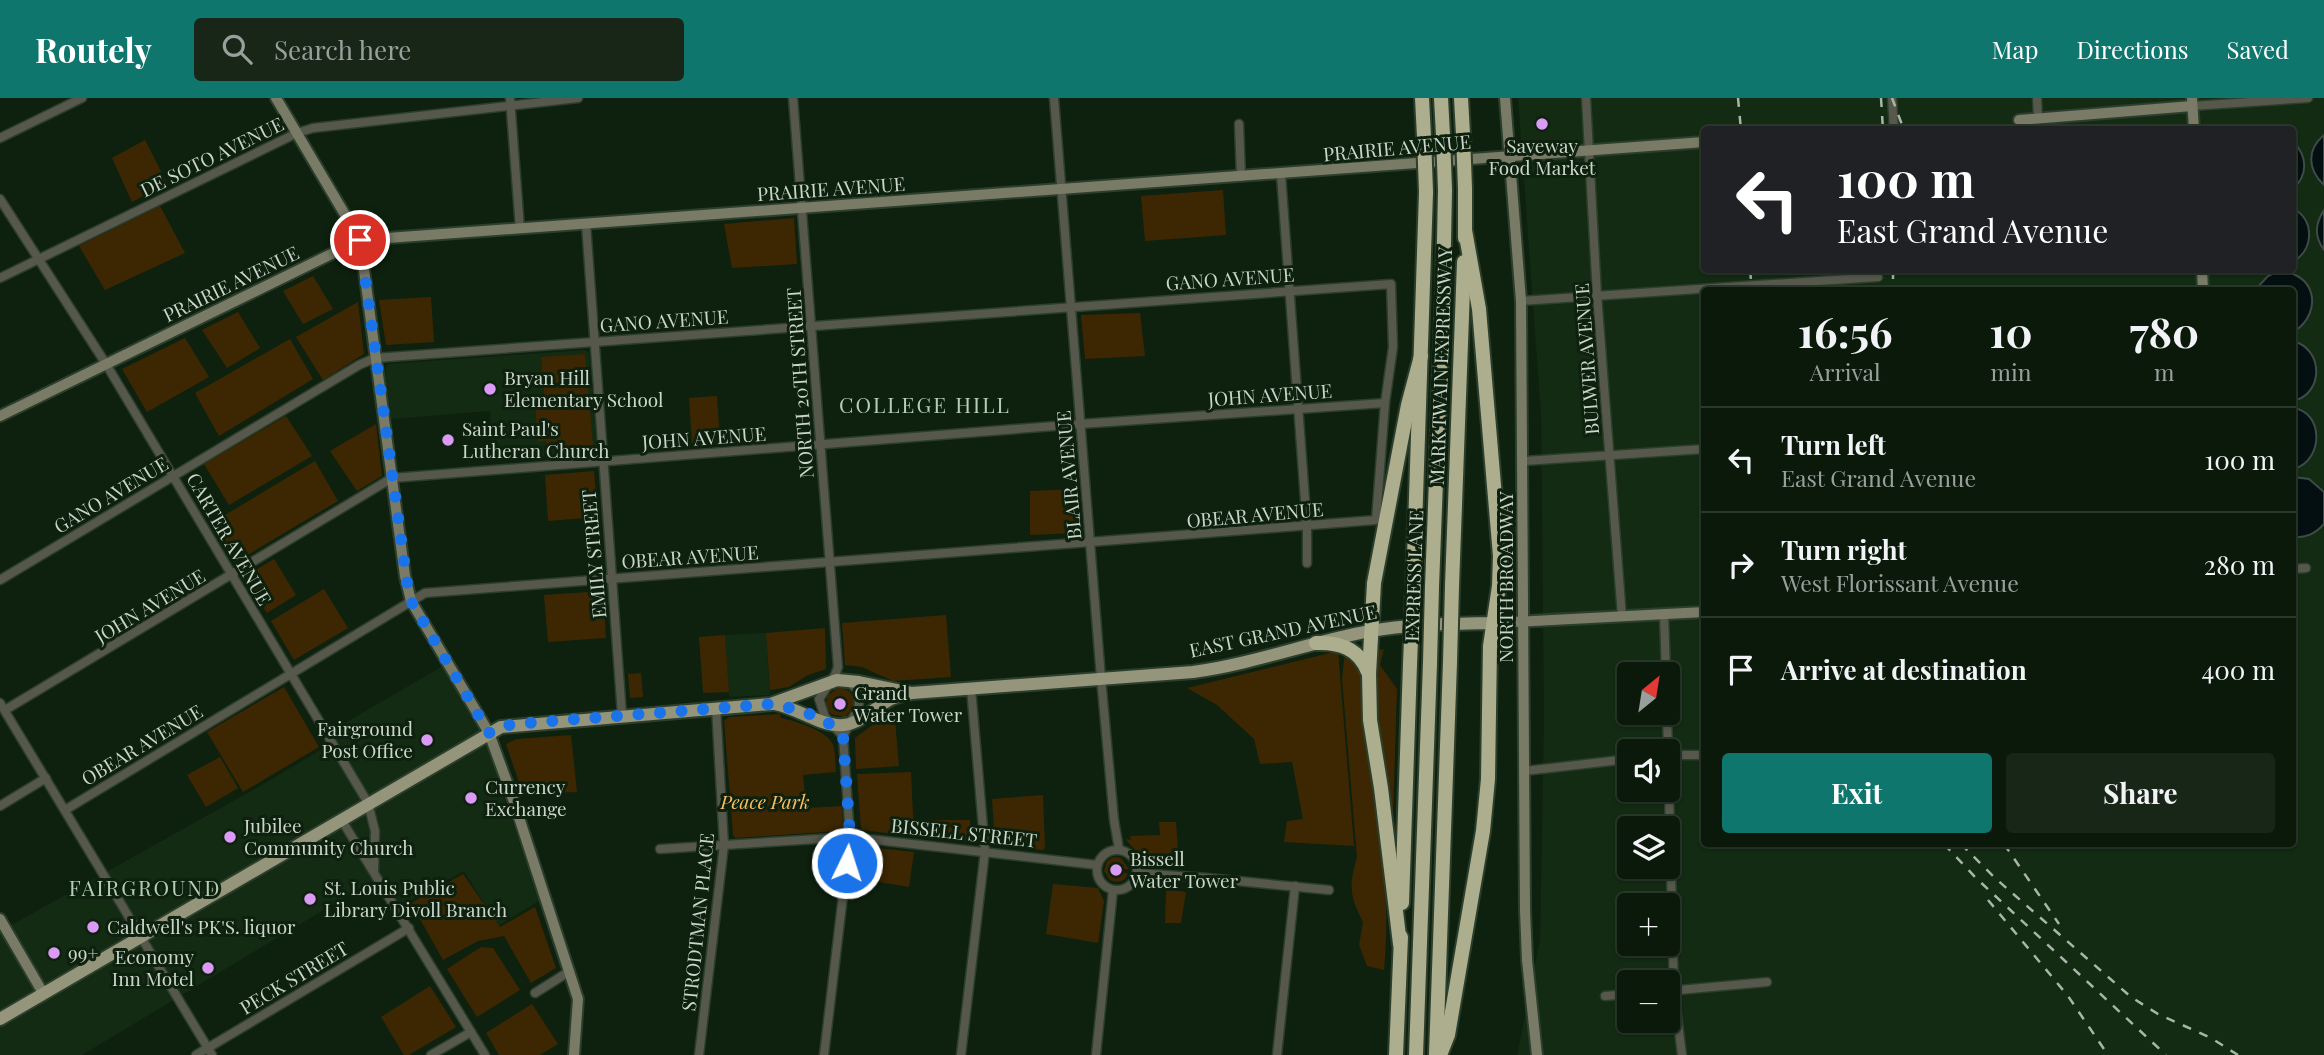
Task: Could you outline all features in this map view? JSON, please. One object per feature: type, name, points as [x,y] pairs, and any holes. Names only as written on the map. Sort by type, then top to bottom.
[{"type":"highway","name":"MARK TWAIN EXPRESSWAY","points":[[1396,1055],[1422,356],[1426,192],[1422,98]]},
{"type":"highway","name":"EXPRESS LANE","points":[[1416,1055],[1444,293],[1445,190],[1441,98]]},
{"type":"highway","name":"MARK TWAIN EXPRESSWAY","points":[[1438,1055],[1465,230],[1461,98]]},
{"type":"highway","points":[[1438,1055],[1448,1035],[1483,831],[1488,779],[1490,646],[1499,586],[1499,537],[1479,309],[1465,230]]},
{"type":"highway","points":[[1400,944],[1383,798],[1370,720],[1369,674],[1378,562],[1408,405],[1422,356]]},
{"type":"highway","points":[[1316,643],[1351,649],[1360,657],[1369,674]]},
{"type":"main road","points":[[276,98],[360,240],[405,576],[411,601],[489,733],[578,999],[574,1055]]},
{"type":"main road","name":"NORTH BROADWAY","points":[[1505,98],[1521,301],[1527,947],[1537,1055]]},
{"type":"main road","points":[[2019,120],[2192,102],[2194,126]]},
{"type":"main road","name":"PRAIRIE AVENUE","points":[[0,416],[360,240],[1281,175],[1701,142]]},
{"type":"main road","name":"EAST GRAND AVENUE","points":[[0,1019],[501,727],[771,704],[788,706],[846,730],[890,700],[912,693],[1211,669],[1400,626],[1701,612]]},
{"type":"main road","name":"EAST GRAND AVENUE","points":[[771,704],[830,682],[848,680],[912,693]]},
{"type":"main road","points":[[0,919],[43,993]]},
{"type":"street","points":[[0,138],[82,98]]},
{"type":"street","name":"DE SOTO AVENUE","points":[[0,278],[297,133],[313,128],[510,102],[578,98]]},
{"type":"street","name":"NORTH 20TH STREET","points":[[793,98],[838,667]]},
{"type":"street","name":"BLAIR AVENUE","points":[[1055,98],[1114,820],[1119,849],[1134,859],[1137,873]]},
{"type":"street","name":"BULWER AVENUE","points":[[1586,98],[1597,295],[1622,617]]},
{"type":"street","points":[[1892,98],[1894,126]]},
{"type":"street","points":[[2037,98],[2038,118]]},
{"type":"street","points":[[2192,102],[2308,98]]},
{"type":"street","points":[[510,102],[520,229]]},
{"type":"street","points":[[1239,124],[1241,177]]},
{"type":"street","points":[[1281,175],[1307,527],[1307,563]]},
{"type":"street","name":"CARTER AVENUE","points":[[0,199],[106,364],[368,803],[374,831],[374,871]]},
{"type":"street","name":"EMILY STREET","points":[[586,224],[622,715]]},
{"type":"street","points":[[1722,287],[1878,277]]},
{"type":"street","name":"GANO AVENUE","points":[[0,580],[375,358],[1391,284],[1393,347],[1385,403]]},
{"type":"street","points":[[1521,301],[1701,288]]},
{"type":"street","name":"JOHN AVENUE","points":[[2,706],[232,576],[392,478],[1385,403]]},
{"type":"street","name":"OBEAR AVENUE","points":[[65,810],[425,593],[1376,520],[1385,403]]},
{"type":"street","points":[[1523,461],[1701,449]]},
{"type":"street","points":[[2296,569],[2306,568]]},
{"type":"street","points":[[1664,615],[1666,662]]},
{"type":"street","points":[[824,1055],[850,836],[846,730],[859,702],[856,690],[838,667],[819,699],[821,710],[832,725]]},
{"type":"street","points":[[961,1055],[985,851],[971,688]]},
{"type":"street","points":[[2,706],[210,1051]]},
{"type":"street","name":"STRODTMAN PLACE","points":[[699,1055],[724,845],[716,707]]},
{"type":"street","points":[[1680,755],[1701,755]]},
{"type":"street","points":[[1524,771],[1617,760]]},
{"type":"street","points":[[0,806],[46,778]]},
{"type":"street","points":[[1669,802],[1671,970]]},
{"type":"street","points":[[341,819],[485,1055]]},
{"type":"street","name":"BISSELL STREET","points":[[660,849],[850,836],[1097,865]]},
{"type":"street","points":[[1119,849],[1105,854],[1097,865],[1099,881],[1113,890],[1129,887],[1137,873],[1329,890]]},
{"type":"street","points":[[1277,1055],[1296,886]]},
{"type":"street","points":[[1096,1055],[1113,890]]},
{"type":"street","name":"PECK STREET","points":[[196,1055],[210,1051],[409,928]]},
{"type":"street","points":[[534,993],[570,971]]},
{"type":"street","points":[[1680,990],[1767,982]]},
{"type":"street","points":[[1605,996],[1617,995]]},
{"type":"street","points":[[431,1055],[471,1032]]},
{"type":"street","points":[[1678,1033],[1682,1055]]},
{"type":"shaded area","points":[[1518,98],[2324,98],[2324,1055],[1517,1055],[1540,940],[1544,715],[1541,415]]},
{"type":"shaded area","points":[[2324,135],[2324,185],[2315,173],[2311,160],[2314,147]]},
{"type":"shaded area","points":[[2296,145],[2304,160],[2304,172],[2296,186]]},
{"type":"shaded area","points":[[2324,210],[2324,250],[2317,230]]},
{"type":"shaded area","points":[[2296,211],[2305,220],[2309,235],[2305,250],[2296,259]]},
{"type":"shaded area","points":[[2290,273],[2307,285],[2311,293],[2310,313],[2296,330],[2296,287],[2258,287],[2268,276]]},
{"type":"shaded area","points":[[2296,342],[2310,353],[2315,362],[2315,381],[2303,397],[2296,400]]},
{"type":"shaded area","name":"Bryan Hill Elementary School","points":[[585,350],[589,353],[597,449],[594,453],[493,460],[490,411],[391,419],[385,368],[388,364]]},
{"type":"shaded area","points":[[2296,409],[2303,411],[2315,427],[2315,447],[2304,464],[2296,468]]},
{"type":"shaded area","points":[[2296,477],[2309,479],[2324,492],[2324,524],[2314,533],[2296,537]]},
{"type":"shaded area","points":[[766,633],[770,695],[729,697],[725,635]]},
{"type":"shaded area","points":[[448,663],[490,755],[539,901],[498,926],[464,871],[397,910],[377,878],[82,1055],[0,1055],[0,919],[6,928],[260,786],[332,743],[326,734]]},
{"type":"green space","points":[[145,140],[167,183],[132,202],[112,158]]},
{"type":"green space","points":[[1223,190],[1226,235],[1145,241],[1141,196]]},
{"type":"green space","points":[[160,206],[185,253],[105,290],[79,246]]},
{"type":"green space","points":[[794,218],[797,264],[732,268],[724,224]]},
{"type":"green space","points":[[313,276],[333,309],[303,324],[283,291]]},
{"type":"green space","points":[[431,297],[434,342],[386,345],[379,300]]},
{"type":"green space","points":[[358,302],[364,354],[323,380],[296,337]]},
{"type":"green space","points":[[238,312],[260,348],[227,368],[202,330]]},
{"type":"green space","points":[[1140,313],[1145,356],[1085,359],[1081,315]]},
{"type":"green space","points":[[185,338],[209,377],[147,412],[122,369]]},
{"type":"green space","points":[[290,339],[313,379],[219,436],[195,393]]},
{"type":"green space","points":[[585,354],[593,445],[547,448],[546,441],[538,442],[535,404],[545,403],[541,357]]},
{"type":"green space","points":[[717,396],[720,442],[692,444],[689,398]]},
{"type":"green space","points":[[286,416],[312,456],[229,505],[204,464]]},
{"type":"green space","points":[[376,424],[382,476],[357,491],[330,451]]},
{"type":"green space","points":[[315,461],[338,501],[234,563],[210,524]]},
{"type":"green space","points":[[594,471],[598,517],[548,521],[545,475]]},
{"type":"green space","points":[[1079,489],[1083,528],[1079,529],[1078,533],[1030,535],[1030,491]]},
{"type":"green space","points":[[274,559],[296,595],[267,613],[244,577]]},
{"type":"green space","points":[[324,589],[348,628],[294,660],[271,621]]},
{"type":"green space","points":[[603,591],[606,638],[548,642],[544,595]]},
{"type":"green space","points":[[946,615],[951,677],[893,681],[862,667],[845,665],[842,623]]},
{"type":"green space","points":[[825,628],[826,669],[808,675],[789,687],[770,690],[766,633]]},
{"type":"green space","points":[[725,635],[729,692],[703,693],[699,637]]},
{"type":"green space","points":[[1384,649],[1380,665],[1397,689],[1392,846],[1374,717],[1375,668],[1379,650]]},
{"type":"green space","points":[[1338,651],[1354,846],[1284,842],[1287,821],[1303,819],[1292,762],[1260,764],[1254,739],[1217,705],[1187,688]]},
{"type":"green space","points":[[1345,651],[1356,659],[1364,676],[1384,860],[1384,970],[1367,966],[1359,945],[1363,922],[1352,890],[1357,857],[1342,679]]},
{"type":"green space","points":[[641,673],[643,697],[630,698],[628,674]]},
{"type":"green space","points":[[284,687],[319,747],[243,792],[207,732]]},
{"type":"green space","points":[[838,688],[849,691],[854,699],[854,707],[845,717],[831,714],[826,706],[827,696]]},
{"type":"green space","points":[[894,709],[899,766],[856,769],[855,738]]},
{"type":"green space","name":"Peace Park","points":[[780,714],[781,718],[817,730],[832,743],[836,772],[803,775],[806,808],[842,806],[843,827],[838,831],[735,838],[724,721],[729,717]]},
{"type":"green space","points":[[571,735],[577,792],[523,794],[506,744],[517,739]]},
{"type":"green space","points":[[220,757],[238,788],[206,807],[187,775]]},
{"type":"green space","points":[[911,772],[914,836],[861,830],[857,774]]},
{"type":"green space","points":[[1043,795],[1045,848],[1043,850],[995,845],[992,799]]},
{"type":"green space","points":[[920,820],[970,820],[972,843],[922,838]]},
{"type":"green space","points":[[1159,822],[1176,822],[1179,864],[1144,860],[1126,839],[1131,840],[1130,836],[1160,835]]},
{"type":"green space","points":[[859,846],[914,852],[909,887],[855,878]]},
{"type":"green space","points":[[1114,857],[1121,858],[1129,869],[1124,869],[1123,864],[1112,864],[1111,874],[1129,873],[1118,882],[1110,880],[1104,871],[1107,861]]},
{"type":"green space","points":[[463,874],[500,927],[535,907],[556,968],[531,983],[504,936],[478,941],[443,960],[411,903]]},
{"type":"green space","points":[[1053,884],[1098,888],[1104,901],[1098,943],[1046,934]]},
{"type":"green space","points":[[1166,889],[1186,892],[1181,923],[1165,923]]},
{"type":"green space","points":[[481,947],[493,948],[520,990],[477,1017],[447,969]]},
{"type":"green space","points":[[430,986],[456,1027],[409,1055],[404,1055],[381,1017]]},
{"type":"green space","points":[[532,1004],[558,1044],[540,1055],[499,1055],[486,1033]]},
{"type":"railway","points":[[1738,98],[1741,126]]},
{"type":"railway","points":[[1881,98],[1883,126]]},
{"type":"railway","points":[[1892,98],[1902,126]]},
{"type":"railway","points":[[1750,273],[1752,287]]},
{"type":"railway","points":[[1893,273],[1893,287]]},
{"type":"railway","points":[[1947,847],[1976,878],[2166,1055]]},
{"type":"railway","points":[[1964,847],[1995,878],[2131,997],[2238,1055]]},
{"type":"railway","points":[[2006,847],[2059,924]]},
{"type":"railway","points":[[1988,900],[2068,996],[2108,1055]]},
{"type":"place","name":"Saveway Food Market","points":[[1542,124]]},
{"type":"place","name":"Bryan Hill Elementary School","points":[[490,389]]},
{"type":"place","name":"Saint Paul's Lutheran Church","points":[[448,440]]},
{"type":"place","name":"Grand Water Tower","points":[[840,704]]},
{"type":"place","name":"Fairground Post Office","points":[[427,740]]},
{"type":"place","name":"Currency Exchange","points":[[471,798]]},
{"type":"place","name":"Jubilee Community Church","points":[[230,837]]},
{"type":"place","name":"Bissell Water Tower","points":[[1116,870]]},
{"type":"place","name":"St. Louis Public Library Divoll Branch","points":[[310,899]]},
{"type":"place","name":"Caldwell's PK'S. liquor","points":[[93,927]]},
{"type":"place","name":"99+","points":[[54,953]]},
{"type":"place","name":"Economy Inn Motel","points":[[208,968]]},
{"type":"district","name":"COLLEGE HILL","points":[[925,406]]},
{"type":"district","name":"FAIRGROUND","points":[[145,889]]},
{"type":"route","points":[[360,240],[408,590],[411,601],[489,733],[514,724],[771,704],[788,706],[832,725],[843,736],[850,836],[847,863]]}]
